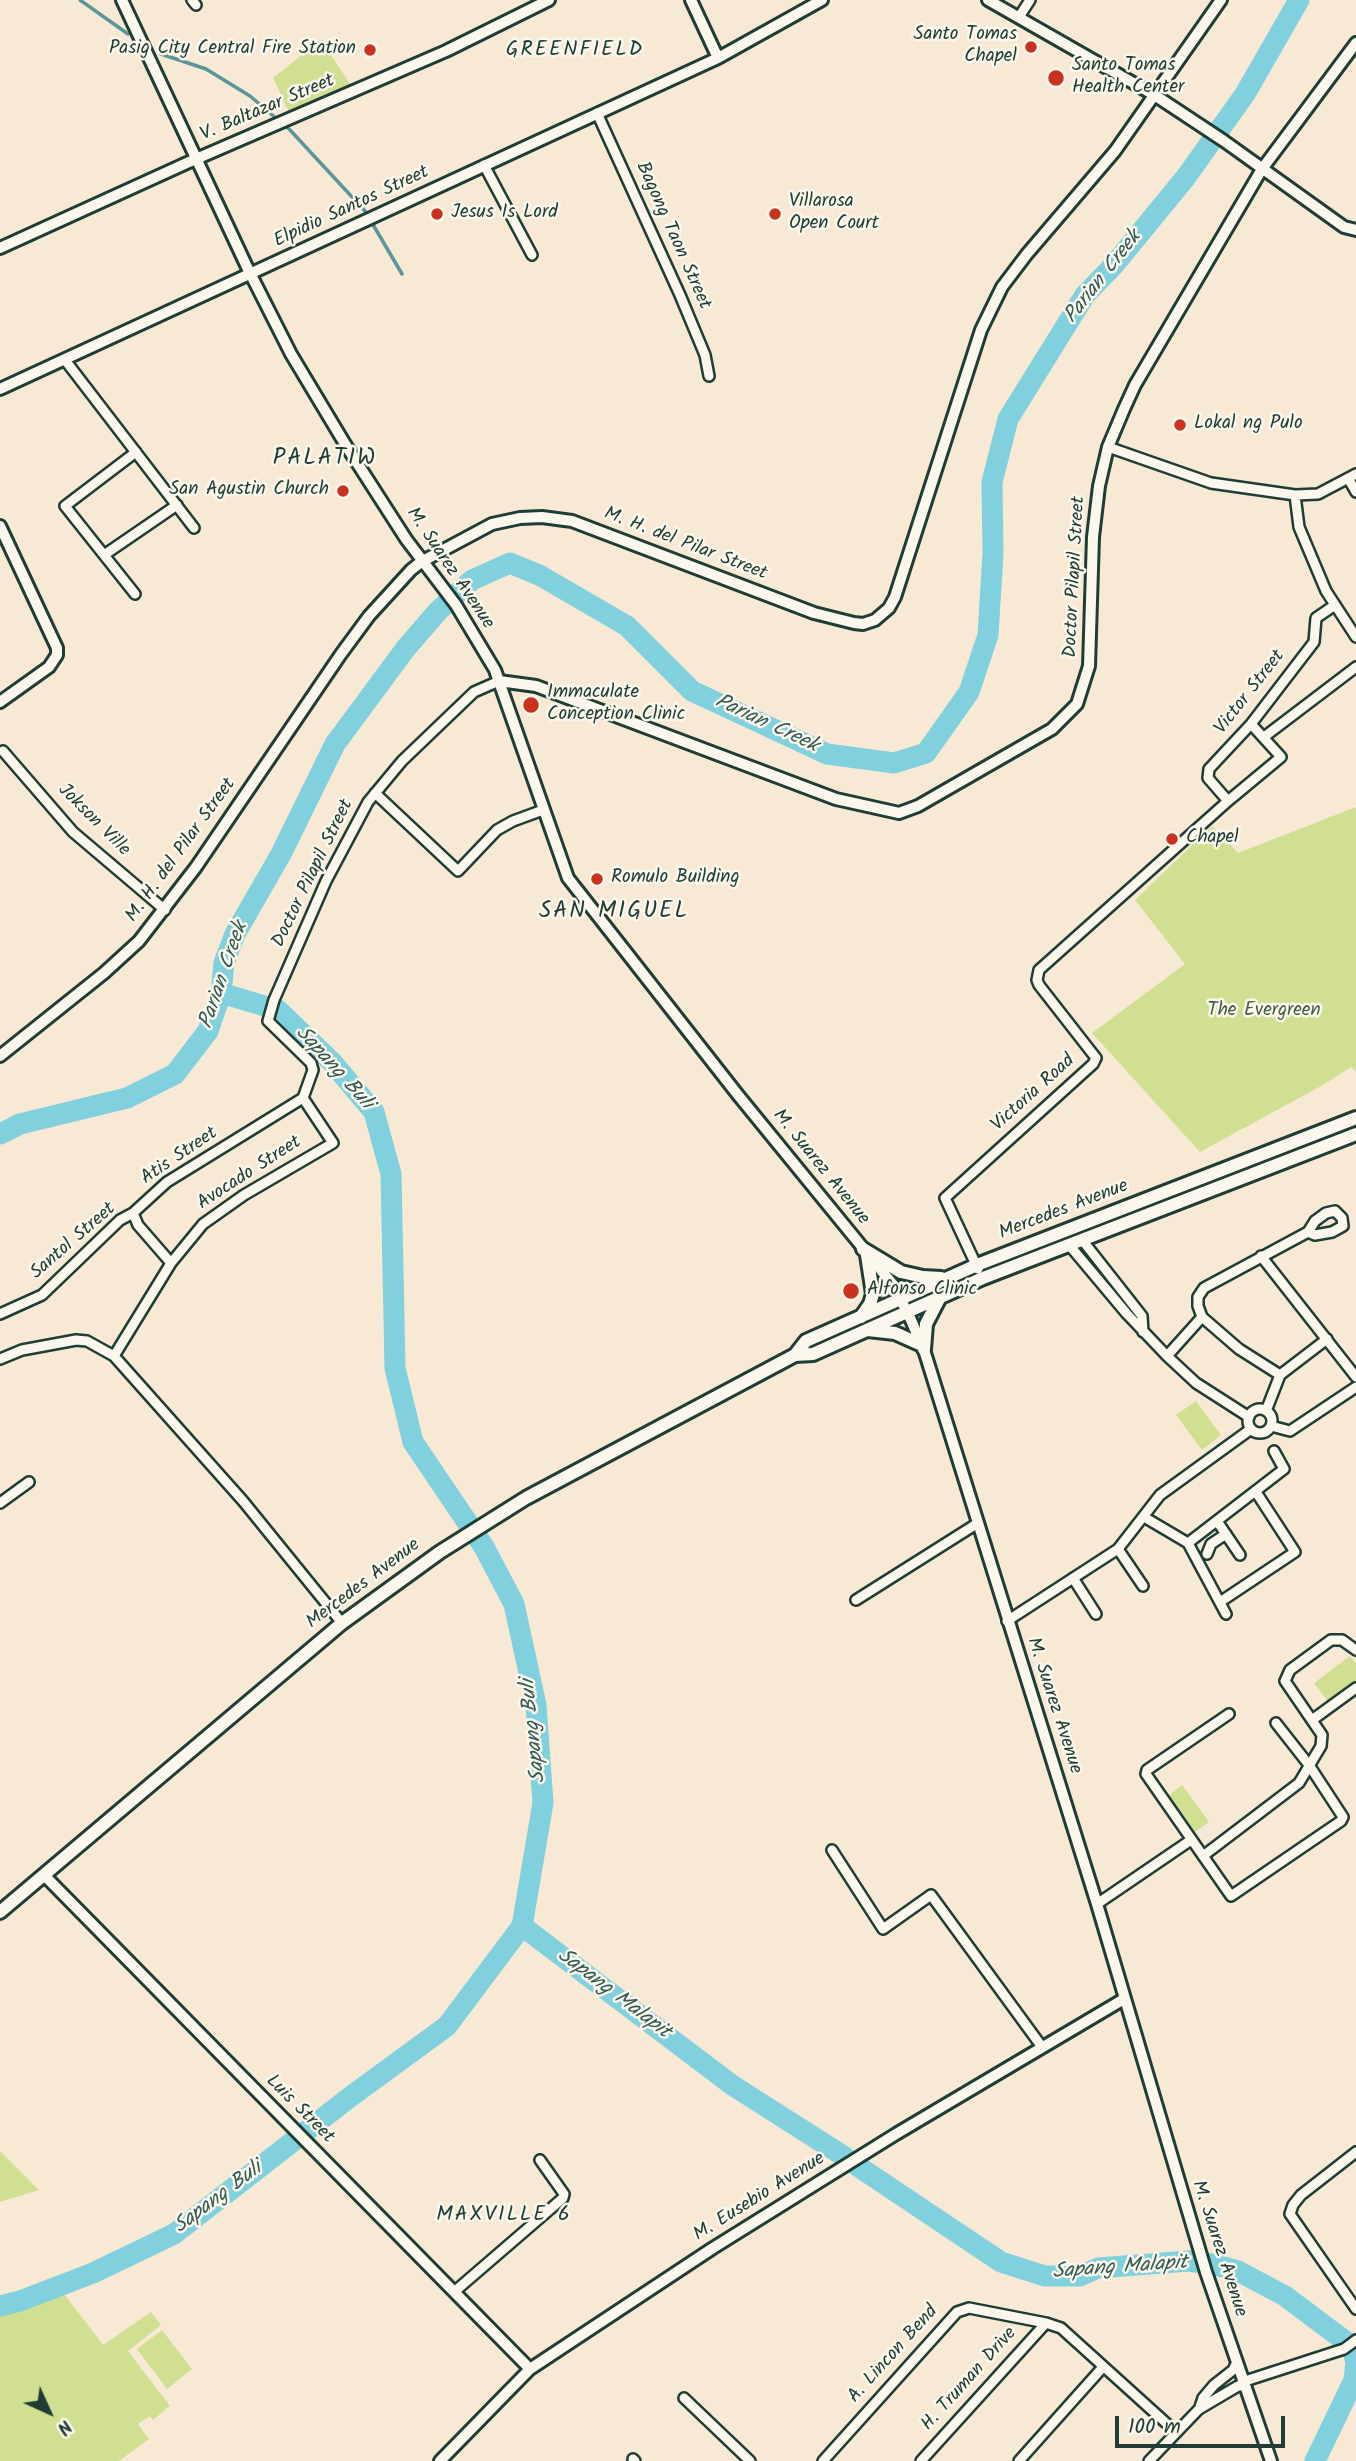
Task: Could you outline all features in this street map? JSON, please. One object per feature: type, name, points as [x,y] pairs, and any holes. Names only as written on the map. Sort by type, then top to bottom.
[{"type":"main road","name":"Mercedes Avenue","points":[[0,1912],[342,1623],[481,1525],[526,1498],[795,1355],[806,1341],[977,1265],[1356,1118]]},
{"type":"main road","name":"Mercedes Avenue","points":[[795,1355],[813,1354],[983,1278],[1356,1134]]},
{"type":"main road","points":[[865,1252],[901,1272],[945,1278]]},
{"type":"main road","points":[[860,1317],[867,1310],[872,1298],[872,1279],[865,1252]]},
{"type":"main road","points":[[867,1329],[895,1334],[923,1347],[926,1324],[941,1296]]},
{"type":"street","name":"M. Suarez Avenue","points":[[122,0],[291,354],[421,562],[456,605],[499,681],[568,878],[894,1286],[907,1312],[923,1347],[1097,1905],[1205,2268],[1270,2461]]},
{"type":"street","name":"V. Baltazar Street","points":[[0,248],[446,51],[549,0]]},
{"type":"street","points":[[691,0],[718,58]]},
{"type":"street","name":"Elpidio Santos Street","points":[[0,389],[718,58],[822,0]]},
{"type":"street","points":[[988,0],[1156,96],[1218,136],[1344,227],[1355,229]]},
{"type":"street","points":[[1019,17],[1030,0]]},
{"type":"street","name":"M. H. del Pilar Street","points":[[0,1056],[104,973],[139,941],[164,910],[369,616],[421,562],[492,524],[520,518],[572,520],[804,610],[843,622],[863,624],[875,620],[889,608],[895,597],[981,330],[1002,287],[1115,151],[1156,96],[1201,26],[1222,0]]},
{"type":"street","name":"Doctor Pilapil Street","points":[[303,1098],[313,1070],[311,1063],[268,1021],[273,1003],[327,881],[368,802],[402,761],[474,692],[499,681],[536,686],[851,804],[899,813],[1052,729],[1077,704],[1089,666],[1093,537],[1099,486],[1108,447],[1135,385],[1262,169],[1356,43]]},
{"type":"street","name":"Bagong Taon Street","points":[[597,113],[680,295],[705,355],[709,376]]},
{"type":"street","points":[[484,165],[532,255]]},
{"type":"street","points":[[65,360],[194,528]]},
{"type":"street","points":[[1108,447],[1211,483],[1296,495],[1318,494],[1352,476],[1356,492]]},
{"type":"street","points":[[135,594],[65,506],[136,452]]},
{"type":"street","points":[[1296,495],[1299,527],[1326,591],[1356,637]]},
{"type":"street","points":[[104,555],[177,505]]},
{"type":"street","points":[[0,526],[57,648],[57,655],[49,667],[0,702]]},
{"type":"street","name":"Victor Street","points":[[1228,801],[1208,778],[1209,769],[1251,724],[1314,642],[1316,618],[1335,605]]},
{"type":"street","points":[[1264,737],[1356,667]]},
{"type":"street","points":[[1228,801],[1281,757],[1251,724]]},
{"type":"street","name":"Jokson Ville","points":[[3,751],[73,832],[164,910]]},
{"type":"street","points":[[375,793],[458,871],[497,831],[513,821],[543,810]]},
{"type":"street","name":"Victoria Road","points":[[983,1278],[945,1198],[1093,1064],[1096,1058],[1039,985],[1039,970],[1228,801]]},
{"type":"street","name":"Atis Street","points":[[171,1263],[138,1225],[133,1213],[167,1182],[303,1098]]},
{"type":"street","name":"Avocado Street","points":[[114,1356],[171,1263],[203,1224],[244,1195],[333,1143],[303,1098]]},
{"type":"street","name":"Santol Street","points":[[0,1314],[42,1294],[120,1220],[133,1213]]},
{"type":"street","points":[[1280,1376],[1239,1349],[1202,1317],[1198,1297],[1204,1288],[1308,1232]]},
{"type":"street","points":[[1083,1241],[1142,1316],[1143,1332]]},
{"type":"street","points":[[1070,1246],[1143,1332],[1167,1356],[1196,1383],[1250,1417]]},
{"type":"street","points":[[1261,1256],[1356,1377]]},
{"type":"street","points":[[1167,1356],[1202,1317]]},
{"type":"street","points":[[1266,1411],[1280,1376],[1328,1339]]},
{"type":"street","points":[[0,1359],[22,1350],[76,1340],[87,1341],[114,1356],[243,1501],[342,1623]]},
{"type":"street","points":[[1271,1426],[1290,1431],[1356,1387]]},
{"type":"street","points":[[1256,1410],[1266,1411],[1272,1418],[1271,1426],[1262,1433],[1251,1429],[1250,1417],[1256,1410]]},
{"type":"street","points":[[1007,1621],[1118,1549],[1160,1495],[1251,1429]]},
{"type":"street","points":[[1188,1544],[1284,1469],[1274,1451]]},
{"type":"street","points":[[0,1503],[29,1482]]},
{"type":"street","points":[[1220,1602],[1295,1552],[1255,1492]]},
{"type":"street","points":[[1144,1517],[1188,1544],[1226,1614]]},
{"type":"street","points":[[1217,1521],[1240,1555]]},
{"type":"street","points":[[856,1600],[978,1523]]},
{"type":"street","points":[[1207,1554],[1211,1544],[1226,1534]]},
{"type":"street","points":[[1118,1549],[1143,1586]]},
{"type":"street","points":[[1073,1578],[1096,1614]]},
{"type":"street","points":[[1203,1856],[1299,1783],[1321,1746],[1323,1740],[1312,1720],[1285,1681],[1290,1670],[1331,1640],[1342,1640],[1356,1650]]},
{"type":"street","points":[[1312,1720],[1356,1688]]},
{"type":"street","points":[[1229,1714],[1146,1772],[1231,1896],[1341,1821],[1343,1817],[1309,1765],[1276,1723]]},
{"type":"street","points":[[1097,1905],[1191,1840]]},
{"type":"street","points":[[832,1850],[883,1929],[931,1895],[1042,2047]]},
{"type":"street","name":"Luis Street","points":[[44,1875],[530,2369]]},
{"type":"street","name":"M. Eusebio Avenue","points":[[440,2461],[530,2369],[713,2248],[896,2134],[1124,1998]]},
{"type":"street","points":[[1356,2152],[1301,2195],[1290,2214],[1356,2309]]},
{"type":"street","points":[[454,2292],[563,2198],[564,2194],[540,2160]]},
{"type":"street","name":"A. Lincon Bend","points":[[823,2461],[957,2312],[969,2308],[1061,2328],[1176,2432]]},
{"type":"street","name":"H. Truman Drive","points":[[921,2461],[1046,2323]]},
{"type":"street","points":[[1149,2461],[1199,2409],[1238,2386],[1344,2349],[1356,2340]]},
{"type":"street","points":[[1199,2409],[1209,2392],[1236,2364]]},
{"type":"street","points":[[1019,2461],[1103,2367]]},
{"type":"street","points":[[684,2398],[750,2461]]},
{"type":"green space","points":[[321,40],[350,84],[289,112],[273,78]]},
{"type":"green space","name":"The Evergreen","points":[[1356,807],[1356,1072],[1351,1067],[1200,1152],[1092,1033],[1185,964],[1135,900],[1212,826],[1238,853]]},
{"type":"green space","points":[[1196,1401],[1221,1435],[1202,1450],[1176,1415]]},
{"type":"green space","points":[[1350,1656],[1356,1664],[1356,1684],[1330,1704],[1314,1683]]},
{"type":"green space","points":[[1182,1785],[1209,1822],[1192,1834],[1166,1798]]},
{"type":"green space","points":[[0,2151],[39,2190],[0,2202]]},
{"type":"green space","points":[[65,2295],[103,2345],[151,2312],[161,2325],[128,2351],[170,2406],[153,2420],[150,2416],[138,2424],[149,2439],[119,2461],[0,2461],[0,2316]]},
{"type":"green space","points":[[162,2330],[192,2369],[167,2389],[137,2349]]},
{"type":"waterway","points":[[80,0],[128,34]]},
{"type":"waterway","name":"Parian Creek","points":[[0,1134],[20,1124],[127,1098],[175,1074],[208,1031],[221,993],[224,963],[235,934],[281,854],[335,744],[406,648],[439,610],[472,580],[510,563],[541,576],[627,626],[692,691],[827,754],[894,763],[926,753],[969,692],[988,635],[993,553],[992,482],[1008,419],[1085,295],[1113,266],[1186,177],[1245,94],[1299,0]]},
{"type":"waterway","points":[[161,54],[206,69],[250,96],[290,130],[365,211],[402,274]]},
{"type":"waterway","name":"Sapang Buli","points":[[0,2306],[93,2273],[174,2234],[350,2097],[447,2026],[522,1926],[543,1803],[536,1705],[514,1604],[484,1547],[413,1442],[395,1368],[391,1174],[374,1112],[332,1062],[278,1010],[221,993]]},
{"type":"waterway","name":"Sapang Malapit","points":[[522,1926],[732,2085],[845,2157]]},
{"type":"waterway","name":"Sapang Malapit","points":[[856,2165],[1001,2262],[1045,2276],[1080,2276],[1098,2268],[1188,2261],[1238,2271],[1285,2296],[1345,2341],[1352,2349],[1356,2362],[1354,2380],[1315,2461]]},
{"type":"place","name":"Santo Tomas Chapel","points":[[1031,47]]},
{"type":"place","name":"Pasig City Central Fire Station","points":[[370,50]]},
{"type":"place","name":"Santo Tomas Health Center","points":[[1056,78]]},
{"type":"place","name":"Jesus Is Lord","points":[[437,214]]},
{"type":"place","name":"Villarosa Open Court","points":[[775,214]]},
{"type":"place","name":"Lokal ng Pulo","points":[[1180,425]]},
{"type":"place","name":"San Agustin Church","points":[[343,491]]},
{"type":"place","name":"Immaculate Conception Clinic","points":[[531,705]]},
{"type":"place","name":"Chapel","points":[[1172,839]]},
{"type":"place","name":"Romulo Building","points":[[597,879]]},
{"type":"place","name":"Alfonso Clinic","points":[[851,1291]]},
{"type":"district","name":"GREENFIELD","points":[[575,51]]},
{"type":"district","name":"PALATIW","points":[[325,460]]},
{"type":"district","name":"SAN MIGUEL","points":[[614,913]]},
{"type":"district","name":"MAXVILLE 6","points":[[504,2216]]}]
